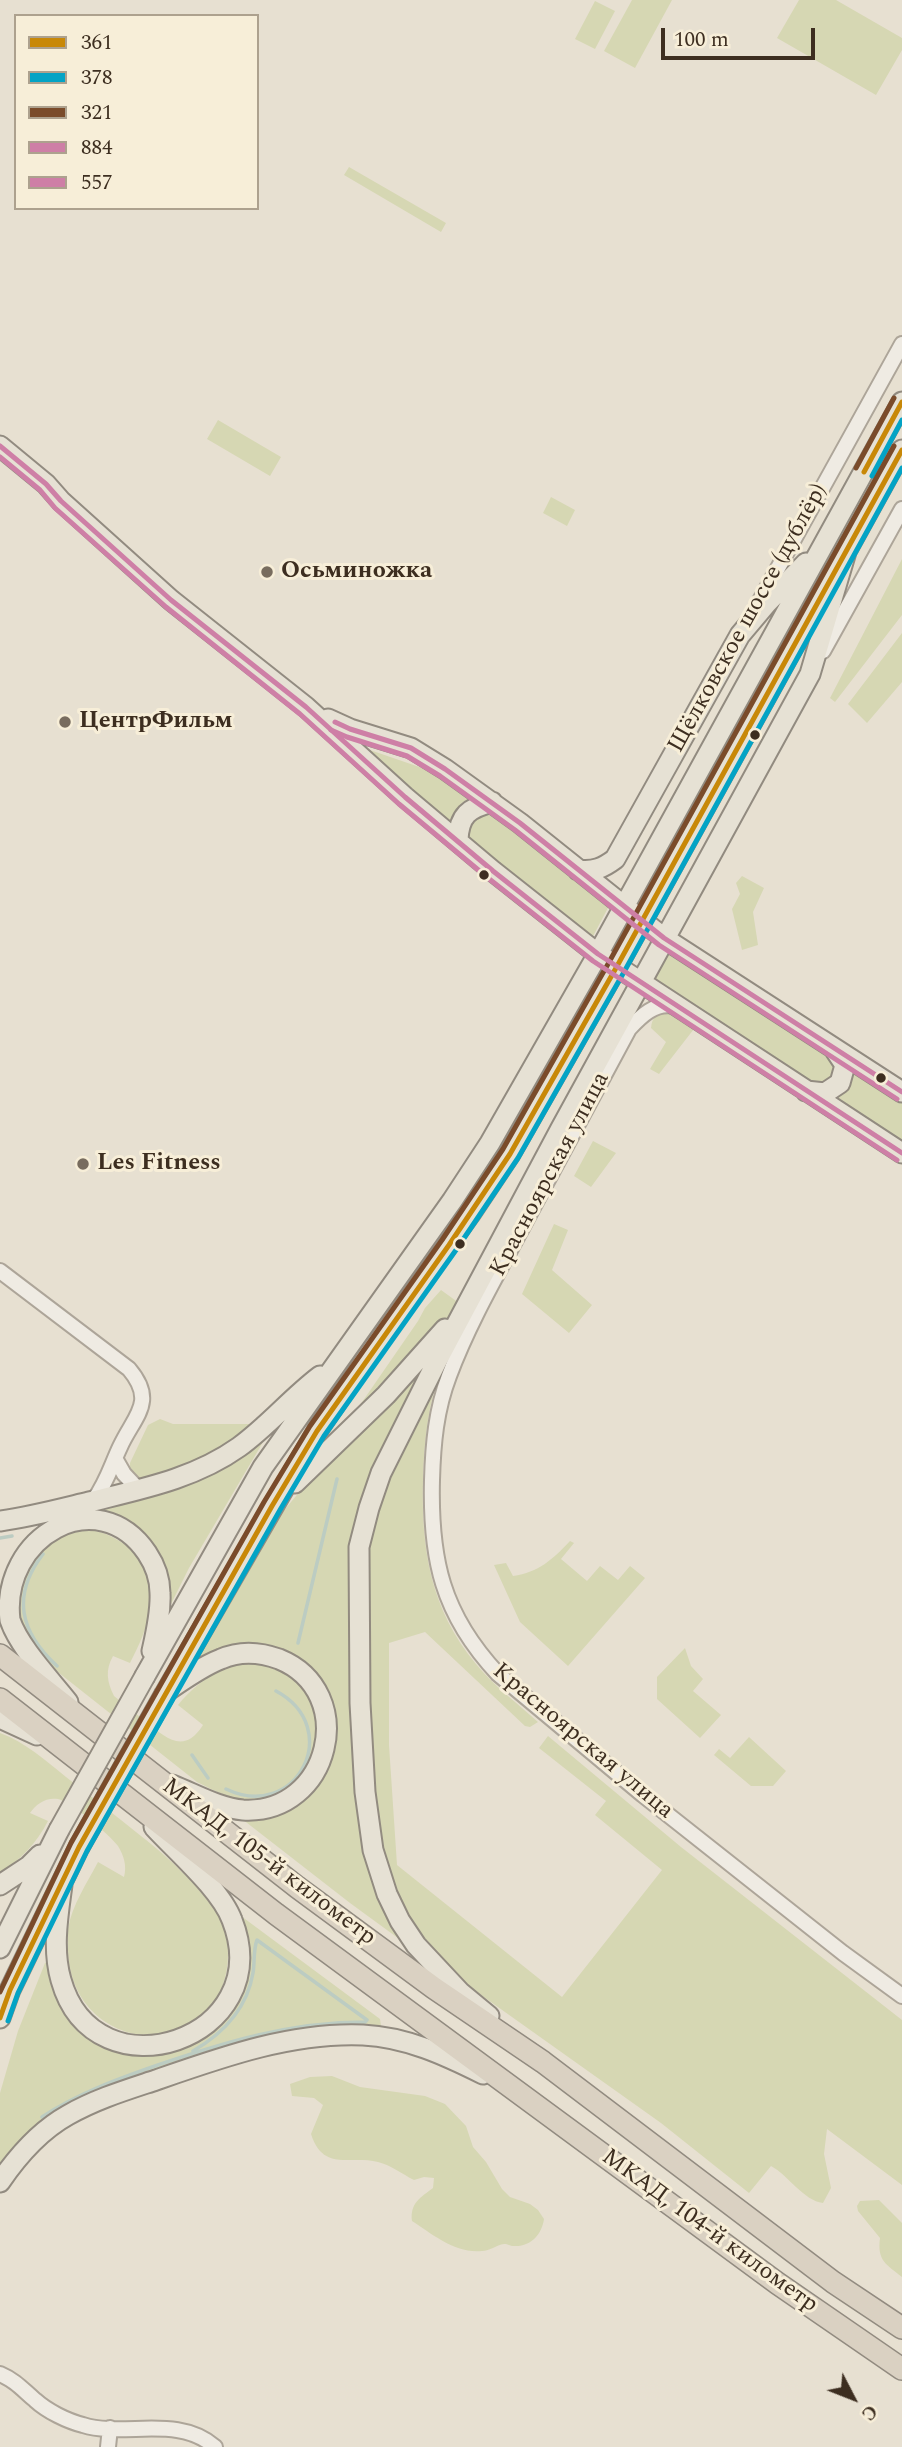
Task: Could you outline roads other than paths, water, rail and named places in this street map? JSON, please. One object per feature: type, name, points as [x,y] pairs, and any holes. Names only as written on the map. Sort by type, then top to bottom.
[{"type":"highway","name":"МКАД, 105-й километр","points":[[0,1655],[297,1887],[543,2062]]},
{"type":"highway","name":"МКАД, 105-й километр","points":[[0,1699],[276,1914],[519,2092]]},
{"type":"highway","name":"МКАД, 104-й километр","points":[[543,2062],[833,2282],[902,2328]]},
{"type":"highway","name":"МКАД, 104-й километр","points":[[519,2092],[758,2269],[902,2368]]},
{"type":"main road","points":[[0,1948],[56,1836],[263,1467],[472,1172],[598,954],[902,402]]},
{"type":"main road","points":[[0,446],[46,484],[61,501],[171,600],[306,706],[405,797],[598,954],[902,1153]]},
{"type":"main road","points":[[0,2018],[10,1990],[79,1847],[272,1506],[317,1431],[366,1359],[491,1185],[616,968],[902,450]]},
{"type":"main road","points":[[740,635],[826,540]]},
{"type":"main road","points":[[543,2062],[460,1992],[416,1945],[387,1894],[373,1850],[365,1793],[360,1703],[359,1547],[381,1473],[639,983],[810,674],[846,552]]},
{"type":"main road","name":"Щёлковское шоссе (дублёр)","points":[[578,870],[599,869],[615,859],[740,635]]},
{"type":"main road","points":[[306,706],[350,729],[411,748],[492,802],[664,939],[902,1092]]},
{"type":"main road","points":[[458,840],[458,828],[465,814],[476,806],[492,802]]},
{"type":"main road","points":[[805,1090],[825,1093],[841,1083],[845,1065],[832,1047]]},
{"type":"main road","points":[[272,1506],[426,1353],[480,1282]]},
{"type":"main road","points":[[0,1521],[139,1490],[180,1478],[217,1461],[260,1430],[301,1390],[337,1362]]},
{"type":"main road","points":[[81,1720],[18,1637],[7,1606],[10,1573],[22,1552],[39,1534],[69,1521],[93,1521],[117,1527],[142,1547],[152,1561],[160,1592],[156,1636],[146,1673]]},
{"type":"main road","points":[[153,1776],[230,1808],[255,1810],[280,1803],[301,1790],[317,1770],[326,1746],[326,1721],[319,1696],[312,1685],[294,1668],[271,1657],[246,1653],[221,1658],[188,1676],[166,1693]]},
{"type":"main road","points":[[0,1718],[60,1746]]},
{"type":"main road","points":[[62,1885],[57,1930],[61,1979],[71,2003],[88,2023],[102,2034],[118,2041],[135,2046],[153,2046],[187,2038],[216,2017],[226,2003],[239,1970],[240,1952],[232,1918],[217,1896],[132,1803]]},
{"type":"main road","points":[[0,1885],[29,1866],[56,1836]]},
{"type":"main road","points":[[0,2182],[33,2143],[68,2115],[108,2096],[180,2071],[279,2042],[339,2035],[364,2035],[407,2042],[452,2059],[519,2092]]},
{"type":"street","name":"Щёлковское шоссе (дублёр)","points":[[740,635],[902,344]]},
{"type":"street","points":[[810,674],[902,509]]},
{"type":"street","name":"Красноярская улица","points":[[674,1006],[662,1004],[655,1007],[629,1029],[492,1284],[458,1354],[440,1402],[433,1453],[432,1527],[436,1560],[451,1606],[482,1657],[498,1674],[544,1715],[843,1953],[902,1996]]},
{"type":"street","points":[[0,1271],[136,1377],[143,1395],[141,1410],[119,1450],[106,1483],[94,1500]]},
{"type":"street","points":[[116,1460],[124,1474],[139,1490]]},
{"type":"street","points":[[0,2374],[16,2381],[36,2402],[85,2426],[144,2427],[197,2434],[215,2447]]},
{"type":"street","points":[[108,2447],[110,2428]]},
{"type":"waterway","points":[[298,1643],[337,1479]]},
{"type":"waterway","points":[[0,1538],[12,1536]]},
{"type":"waterway","points":[[43,1554],[26,1584],[24,1613],[35,1640],[57,1666]]},
{"type":"waterway","points":[[226,1789],[251,1796],[273,1793],[291,1783],[304,1767],[309,1747],[307,1727],[297,1707],[276,1691]]},
{"type":"waterway","points":[[192,1755],[208,1778]]},
{"type":"waterway","points":[[42,2117],[111,2082],[207,2049],[284,2030],[367,2020],[257,1940],[250,1986],[240,2009],[224,2028],[193,2051]]},
{"type":"place","name":"Осьминожка","points":[[267,572]]},
{"type":"place","name":"ЦентрФильм","points":[[65,722]]},
{"type":"place","name":"Les Fitness","points":[[83,1164]]}]
